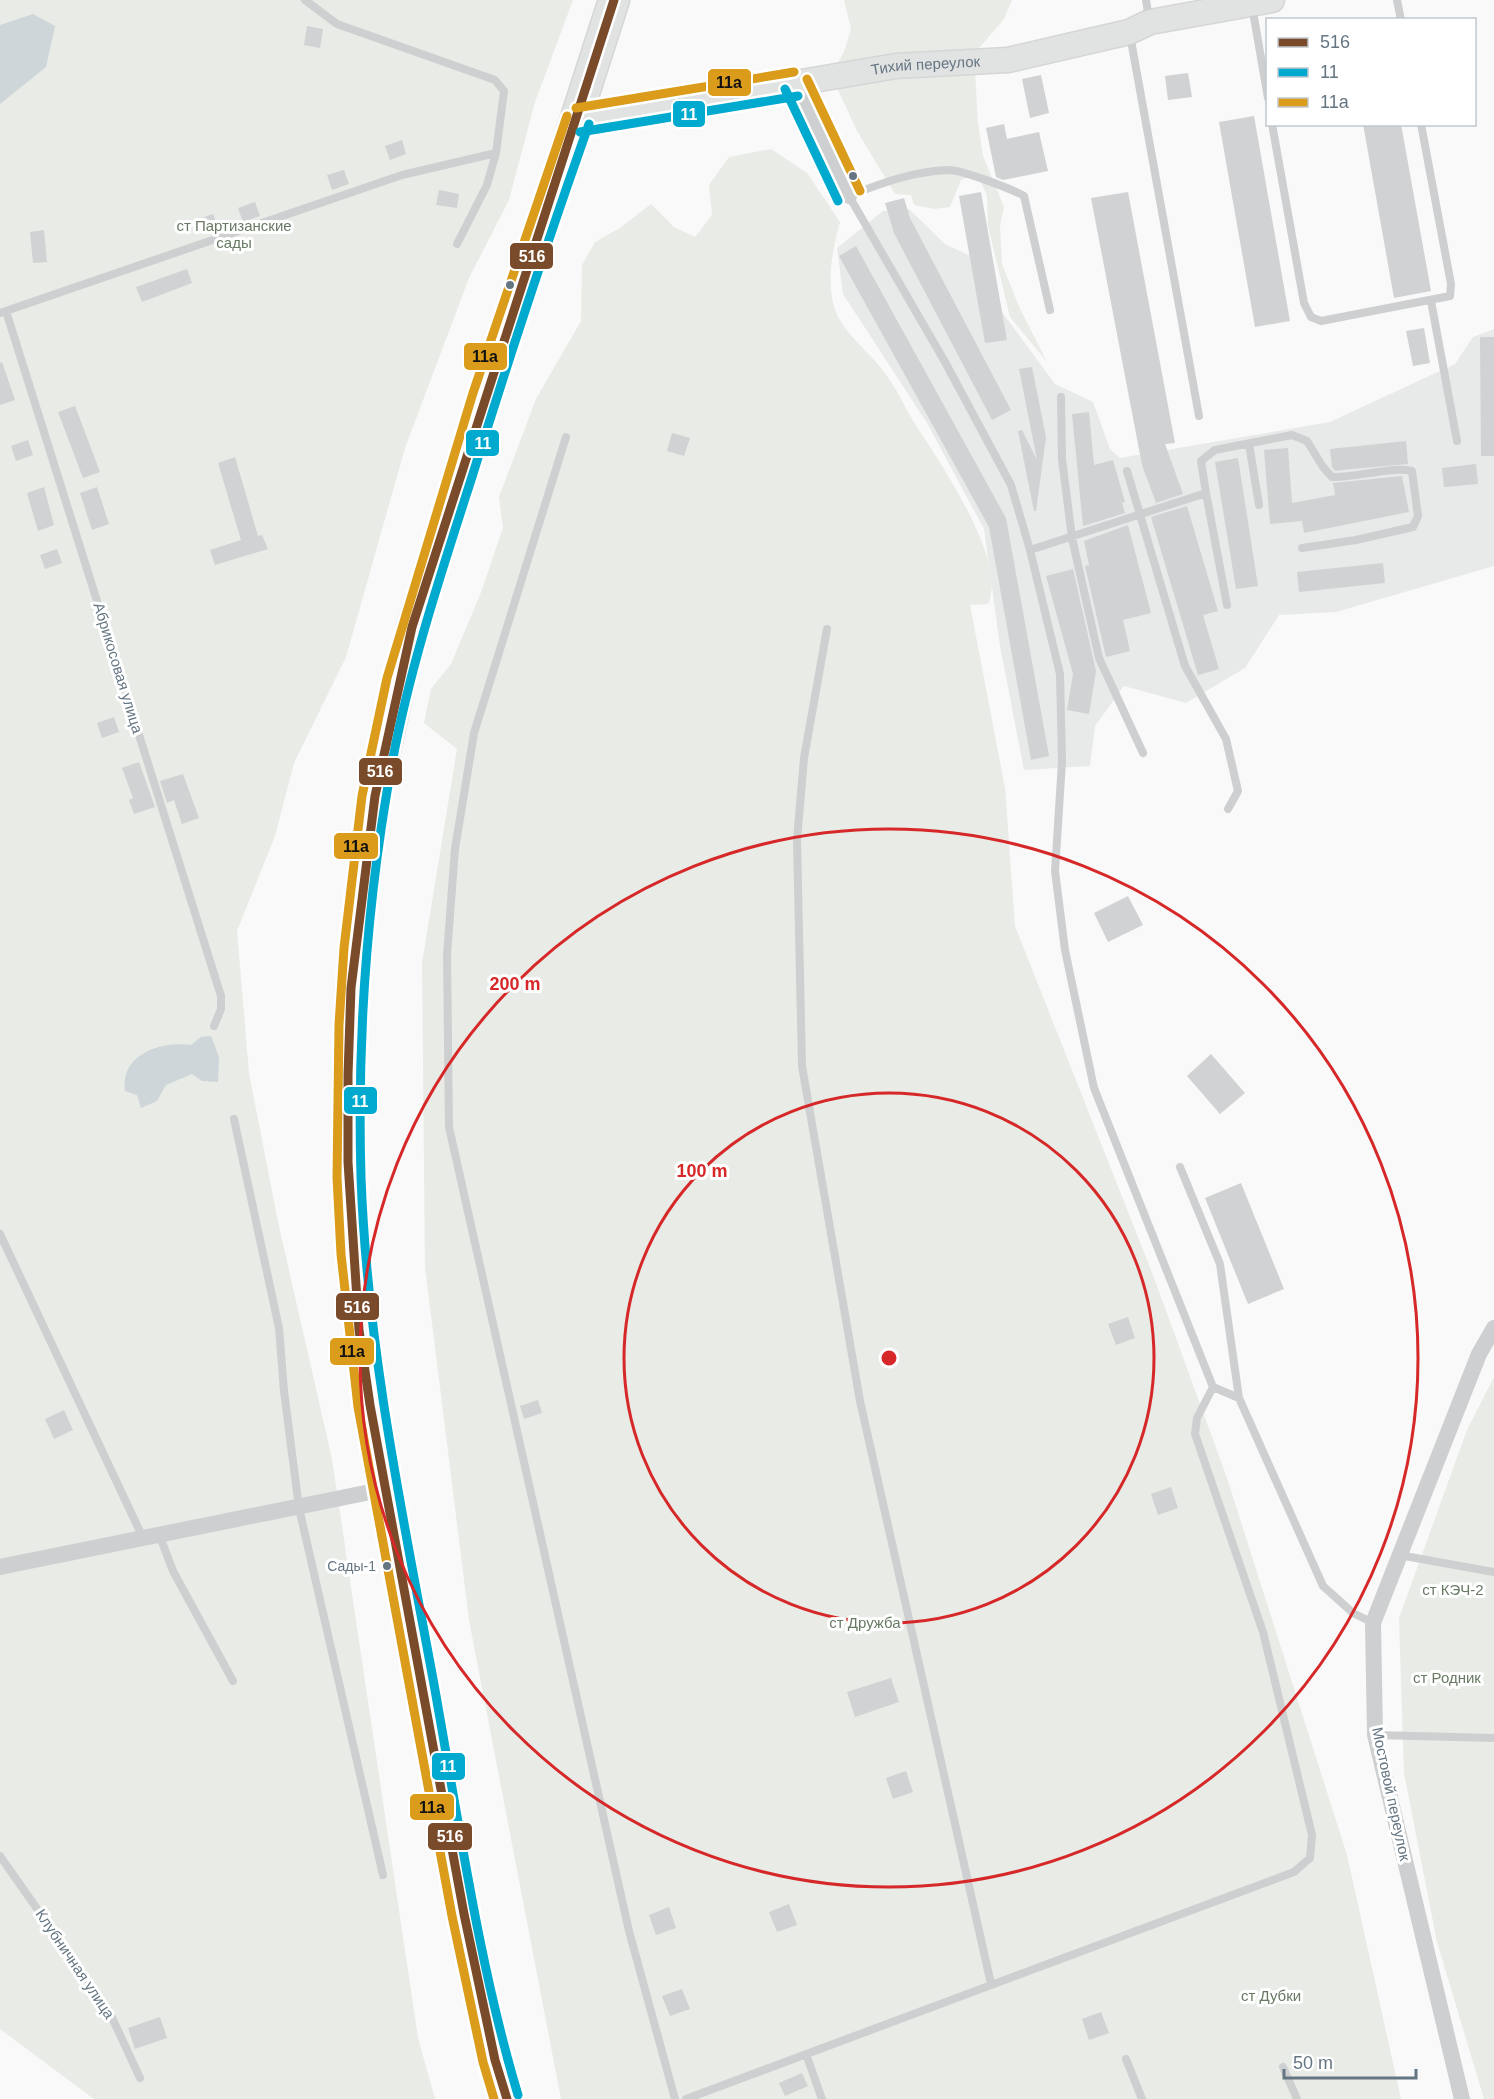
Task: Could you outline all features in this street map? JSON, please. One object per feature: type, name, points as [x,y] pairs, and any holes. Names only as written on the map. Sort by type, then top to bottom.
[{"type":"highway","points":[[507,2099],[495,2060],[466,1925],[385,1489],[359,1330],[348,1162],[351,988],[375,796],[412,627],[537,234],[578,120],[614,0]]},
{"type":"street","name":"Тихий переулок","points":[[578,120],[896,66],[1008,60],[1142,18],[1262,2]]},
{"type":"street","points":[[796,84],[849,196]]},
{"type":"street","name":"Мостовой переулок","points":[[1462,2099],[1376,1735],[1373,1623],[1479,1354],[1494,1328]]},
{"type":"street","points":[[0,1567],[385,1489]]},
{"type":"lane","points":[[305,0],[337,24],[495,80],[504,92],[496,153],[487,185],[457,244]]},
{"type":"lane","points":[[1397,0],[1401,18]]},
{"type":"lane","points":[[1262,2],[1266,66]]},
{"type":"lane","points":[[1142,18],[1199,416]]},
{"type":"lane","points":[[1272,126],[1304,303],[1311,317],[1321,321],[1450,296],[1451,284],[1421,126]]},
{"type":"lane","points":[[3,312],[402,175],[496,153]]},
{"type":"lane","points":[[1050,310],[1024,196],[1014,190],[951,170],[886,181],[849,196],[945,362],[1011,485],[1030,550],[1060,674],[1062,762],[1055,872],[1065,950],[1092,1076],[1212,1387],[1239,1398]]},
{"type":"lane","points":[[1431,301],[1457,441]]},
{"type":"lane","name":"Абрикосовая улица","points":[[3,312],[221,996],[222,1009],[214,1026]]},
{"type":"lane","points":[[1061,397],[1062,459],[1072,538],[1099,658],[1143,753]]},
{"type":"lane","points":[[1227,605],[1201,461],[1215,450],[1292,435],[1307,441],[1332,477],[1352,478],[1403,469],[1412,471],[1418,516],[1413,527],[1302,549]]},
{"type":"lane","points":[[566,437],[474,733],[455,849],[447,955],[449,1127],[629,1931],[675,2099]]},
{"type":"lane","points":[[1249,444],[1259,505]]},
{"type":"lane","points":[[1127,471],[1185,666],[1226,739],[1238,791],[1228,809]]},
{"type":"lane","points":[[1030,550],[1206,493]]},
{"type":"lane","points":[[826,629],[804,758],[796,840],[802,1066],[860,1401],[991,1984]]},
{"type":"lane","points":[[234,1119],[279,1328],[284,1391],[299,1508],[383,1875]]},
{"type":"lane","points":[[1180,1167],[1220,1264],[1239,1398],[1323,1586],[1353,1613],[1373,1623]]},
{"type":"lane","points":[[0,1234],[151,1536],[173,1571],[233,1681]]},
{"type":"lane","points":[[686,2099],[1294,1872],[1310,1858],[1312,1835],[1263,1632],[1195,1434],[1197,1418],[1212,1387]]},
{"type":"lane","points":[[1399,1555],[1494,1572]]},
{"type":"lane","points":[[1376,1735],[1494,1738]]},
{"type":"lane","name":"Клубничная улица","points":[[0,1856],[109,2011],[140,2078]]},
{"type":"lane","points":[[806,2054],[822,2099]]},
{"type":"lane","points":[[1126,2059],[1142,2099]]},
{"type":"lane","points":[[1283,2067],[1297,2099]]},
{"type":"shaded area","points":[[33,14],[55,26],[46,67],[0,104],[0,25]]},
{"type":"shaded area","points":[[909,209],[945,244],[973,257],[988,277],[1002,312],[1055,384],[1093,402],[1110,449],[1120,458],[1330,422],[1455,364],[1473,337],[1494,329],[1494,566],[1336,612],[1279,615],[1245,668],[1186,703],[1124,686],[1095,726],[1090,766],[1024,770],[1000,646],[984,529],[927,423],[843,294],[837,248],[883,211]]},
{"type":"shaded area","points":[[211,1036],[219,1057],[218,1082],[202,1081],[192,1074],[166,1085],[157,1101],[141,1108],[137,1095],[125,1091],[125,1078],[129,1068],[145,1053],[167,1045],[191,1045],[201,1037]]},
{"type":"green space","name":"ст Партизанские сады","points":[[0,0],[573,0],[535,102],[509,200],[469,278],[405,448],[346,657],[294,763],[275,836],[237,931],[249,1073],[278,1222],[332,1459],[418,2038],[435,2099],[94,2099],[0,2029]]},
{"type":"green space","points":[[844,0],[1012,0],[1004,19],[974,54],[978,123],[983,156],[1004,207],[1000,226],[1002,264],[1020,309],[1047,362],[1010,317],[988,226],[987,196],[977,173],[961,180],[950,207],[934,209],[914,205],[911,195],[895,194],[857,131],[831,75],[844,52],[851,29]]},
{"type":"green space","name":"ст Дружба","points":[[771,149],[807,173],[840,222],[831,272],[831,293],[836,313],[847,331],[888,377],[952,483],[980,536],[992,585],[988,604],[970,605],[1005,788],[1015,926],[1153,1275],[1227,1478],[1347,1855],[1401,2099],[561,2099],[469,1620],[425,1267],[422,963],[457,749],[424,723],[431,689],[451,664],[480,595],[503,528],[499,497],[536,399],[581,321],[582,265],[595,242],[620,228],[651,204],[674,227],[695,237],[712,215],[709,185],[729,157]]},
{"type":"green space","points":[[1494,1377],[1494,2099],[1484,2099],[1437,1942],[1404,1773],[1399,1618],[1467,1430]]},
{"type":"building","points":[[307,26],[323,29],[320,48],[304,45]]},
{"type":"building","points":[[1188,73],[1192,97],[1168,100],[1165,76]]},
{"type":"building","points":[[1041,75],[1049,113],[1030,118],[1022,79]]},
{"type":"building","points":[[1254,116],[1290,321],[1255,327],[1219,122]]},
{"type":"building","points":[[1004,124],[1007,139],[1039,132],[1048,171],[1003,180],[996,177],[986,128]]},
{"type":"building","points":[[1363,126],[1401,126],[1431,291],[1394,298]]},
{"type":"building","points":[[402,140],[406,154],[390,160],[385,146]]},
{"type":"building","points":[[344,170],[349,184],[332,190],[327,175]]},
{"type":"building","points":[[439,190],[459,194],[457,208],[436,205]]},
{"type":"building","points":[[981,192],[1007,340],[985,343],[959,196]]},
{"type":"building","points":[[1128,192],[1175,443],[1165,444],[1183,494],[1156,503],[1142,465],[1091,198]]},
{"type":"building","points":[[904,198],[910,218],[1011,410],[992,420],[894,233],[885,203]]},
{"type":"building","points":[[255,202],[260,216],[243,222],[238,208]]},
{"type":"building","points":[[213,214],[218,228],[205,233],[199,219]]},
{"type":"building","points":[[44,230],[47,262],[33,263],[30,232]]},
{"type":"building","points":[[856,246],[1006,518],[1049,756],[1031,760],[989,527],[839,256]]},
{"type":"building","points":[[187,269],[192,283],[142,302],[136,287]]},
{"type":"building","points":[[1424,328],[1430,363],[1413,366],[1406,331]]},
{"type":"building","points":[[1480,337],[1494,337],[1494,456],[1481,456]]},
{"type":"building","points":[[2,362],[15,400],[0,405],[0,363]]},
{"type":"building","points":[[1032,367],[1046,437],[1036,511],[1034,511],[1018,431],[1022,430],[1037,460],[1019,369]]},
{"type":"building","points":[[75,406],[100,472],[83,478],[58,412]]},
{"type":"building","points":[[1089,412],[1094,465],[1113,460],[1125,502],[1122,503],[1125,513],[1083,526],[1072,414]]},
{"type":"building","points":[[672,433],[690,438],[684,456],[667,451]]},
{"type":"building","points":[[28,440],[33,455],[16,461],[11,446]]},
{"type":"building","points":[[1406,441],[1408,464],[1335,471],[1332,467],[1330,449]]},
{"type":"building","points":[[1288,448],[1292,503],[1335,495],[1333,483],[1402,476],[1409,512],[1304,533],[1302,521],[1270,524],[1264,450]]},
{"type":"building","points":[[235,457],[258,536],[262,535],[268,549],[215,565],[210,550],[241,540],[218,463]]},
{"type":"building","points":[[1238,458],[1258,586],[1236,589],[1215,462]]},
{"type":"building","points":[[1476,464],[1478,484],[1444,487],[1442,468]]},
{"type":"building","points":[[44,487],[54,525],[38,531],[27,493]]},
{"type":"building","points":[[97,487],[109,524],[92,530],[80,493]]},
{"type":"building","points":[[1187,506],[1218,611],[1203,615],[1219,669],[1198,675],[1151,517]]},
{"type":"building","points":[[1128,525],[1151,613],[1123,620],[1130,651],[1106,657],[1085,566],[1089,565],[1084,541]]},
{"type":"building","points":[[57,549],[62,563],[45,569],[40,555]]},
{"type":"building","points":[[1383,563],[1385,583],[1299,592],[1297,572]]},
{"type":"building","points":[[1073,569],[1096,671],[1089,714],[1067,710],[1073,674],[1046,576]]},
{"type":"building","points":[[114,717],[119,732],[102,738],[97,723]]},
{"type":"building","points":[[139,762],[155,807],[134,814],[129,800],[133,798],[122,768]]},
{"type":"building","points":[[183,774],[199,818],[182,824],[174,800],[167,803],[160,781]]},
{"type":"building","points":[[1128,896],[1143,925],[1108,942],[1094,913]]},
{"type":"building","points":[[1211,1054],[1245,1093],[1220,1114],[1187,1076]]},
{"type":"building","points":[[1241,1183],[1284,1289],[1248,1304],[1205,1198]]},
{"type":"building","points":[[1128,1317],[1135,1338],[1116,1345],[1108,1324]]},
{"type":"building","points":[[538,1400],[542,1413],[524,1419],[520,1406]]},
{"type":"building","points":[[64,1410],[73,1430],[54,1439],[45,1419]]},
{"type":"building","points":[[1171,1487],[1178,1508],[1158,1515],[1151,1494]]},
{"type":"building","points":[[891,1678],[899,1702],[855,1717],[847,1692]]},
{"type":"building","points":[[906,1771],[913,1792],[893,1799],[886,1778]]},
{"type":"building","points":[[789,1904],[797,1925],[777,1932],[769,1912]]},
{"type":"building","points":[[669,1907],[676,1928],[656,1935],[649,1915]]},
{"type":"building","points":[[682,1989],[690,2009],[670,2016],[662,1996]]},
{"type":"building","points":[[1101,2012],[1109,2033],[1089,2040],[1082,2019]]},
{"type":"building","points":[[160,2017],[167,2038],[135,2049],[128,2028]]},
{"type":"building","points":[[802,2073],[808,2086],[785,2096],[779,2083]]},
{"type":"transit line","name":"516","points":[[507,2099],[495,2060],[464,1914],[370,1405],[359,1330],[348,1162],[351,988],[375,796],[412,627],[614,0]]},
{"type":"transit line","name":"11а","points":[[576,108],[794,72]]},
{"type":"transit line","name":"11а","points":[[807,79],[860,191]]},
{"type":"transit line","name":"11","points":[[785,89],[838,201]]},
{"type":"transit line","name":"11","points":[[580,132],[798,96]]},
{"type":"transit line","name":"11а","points":[[494,2099],[483,2062],[452,1916],[358,1407],[341,1254],[337,1177],[339,1025],[344,948],[362,796],[387,678],[473,393],[567,116]]},
{"type":"transit line","name":"11","points":[[518,2095],[480,1941],[398,1492],[378,1367],[370,1304],[361,1177],[362,1021],[370,917],[383,814],[408,691],[438,585],[499,391],[589,124]]},
{"type":"place","name":"Сады-1","points":[[387,1566]]},
{"type":"park label","name":"ст КЭЧ-2","points":[[1453,1590]]},
{"type":"park label","name":"ст Родник","points":[[1447,1678]]},
{"type":"park label","name":"ст Дубки","points":[[1271,1996]]}]
